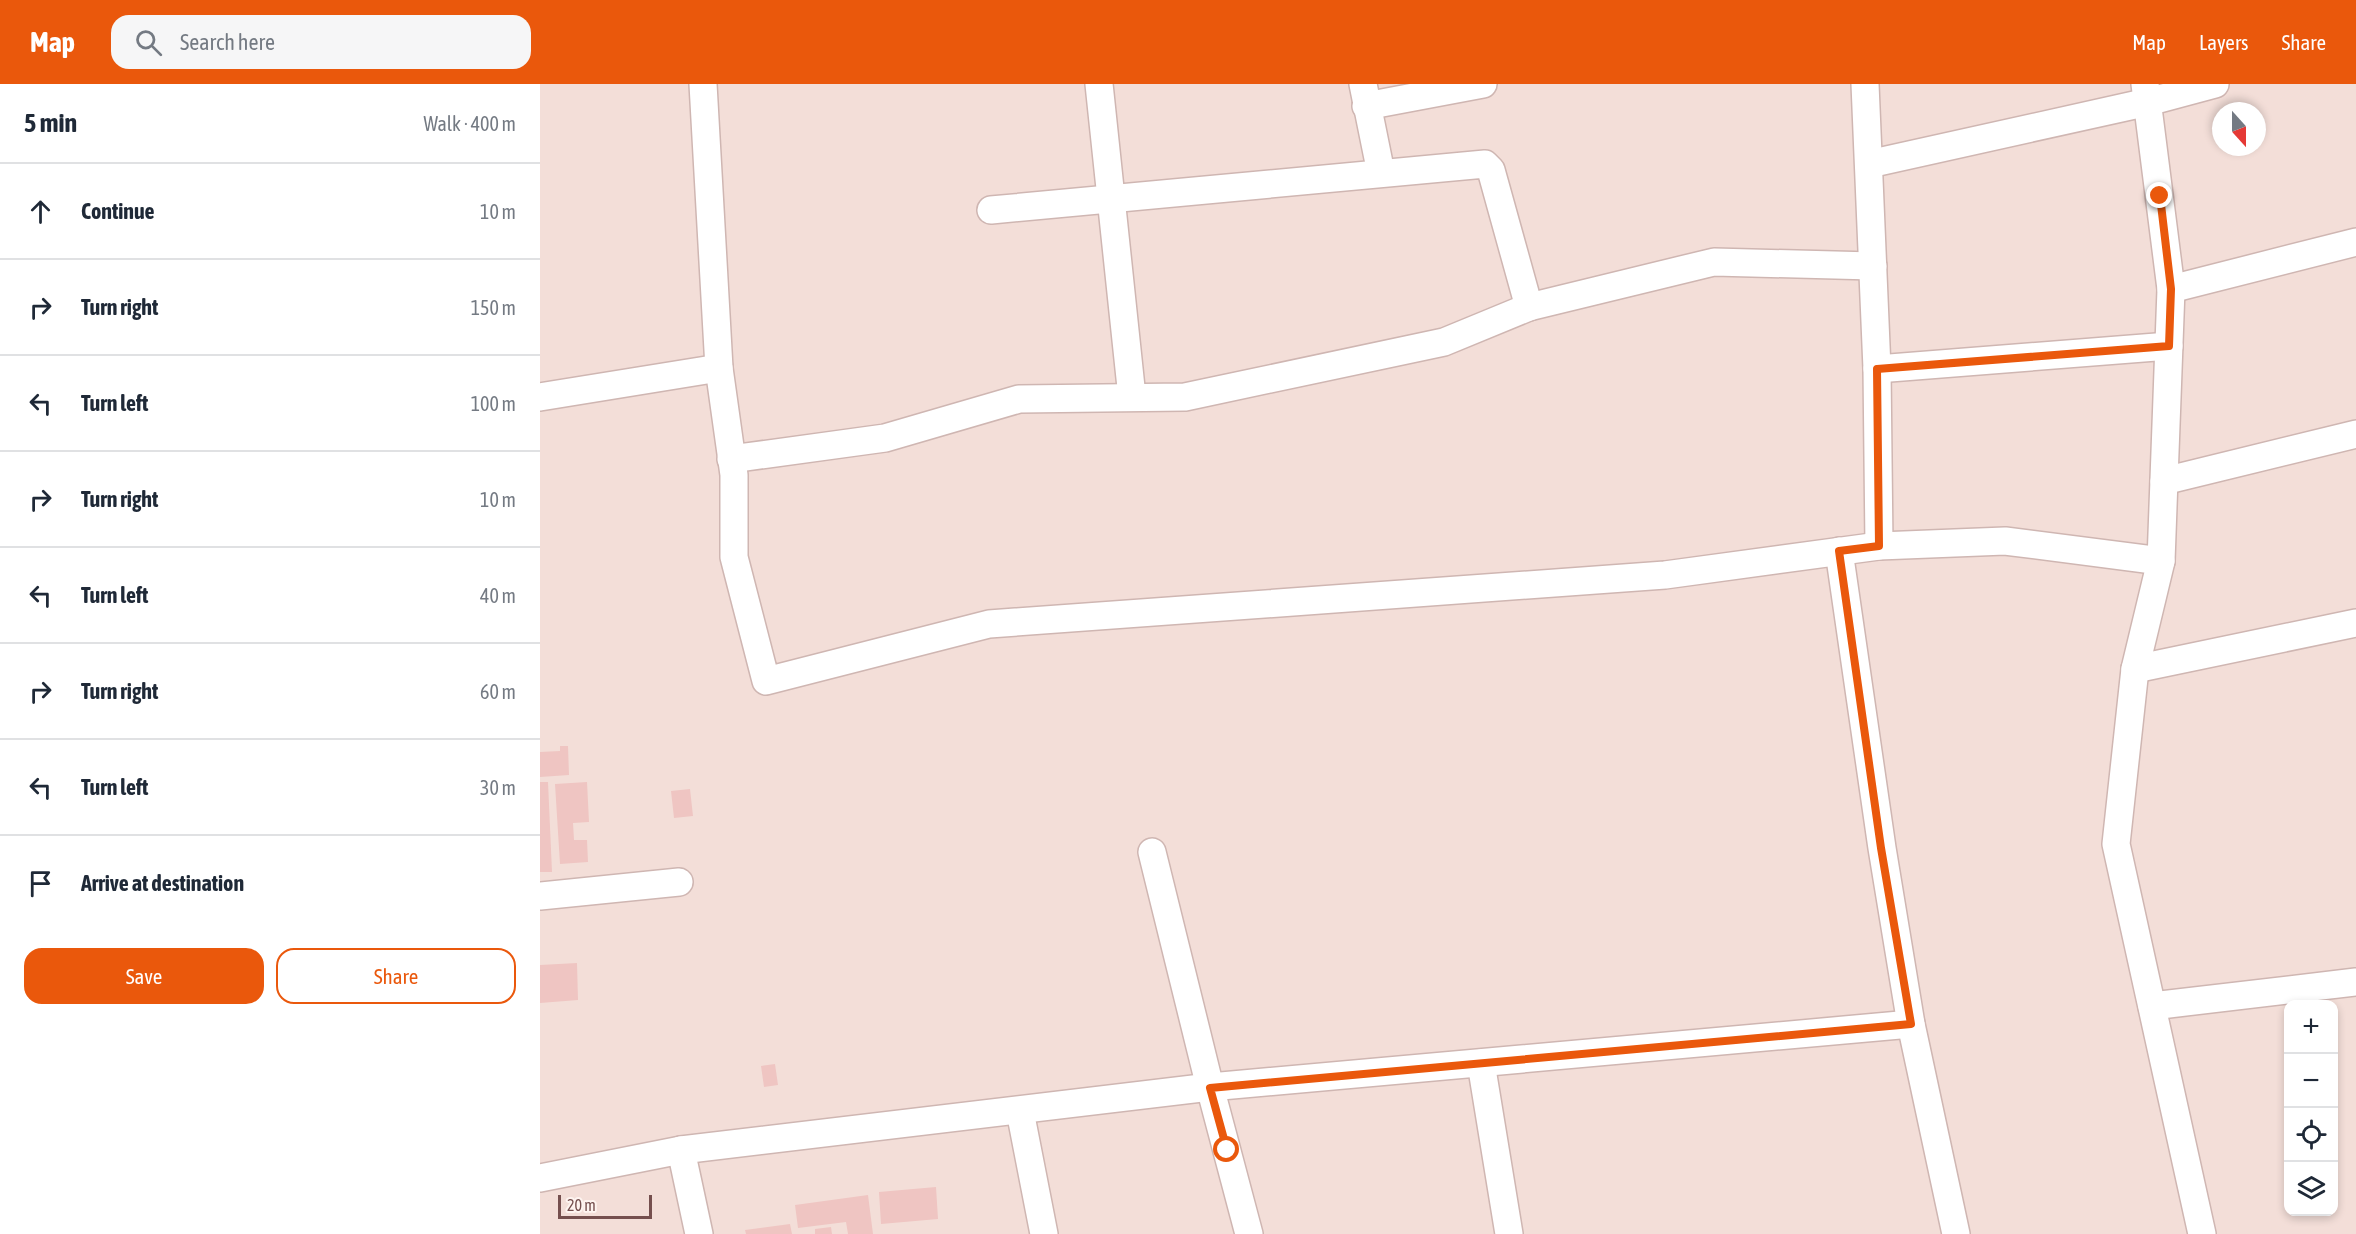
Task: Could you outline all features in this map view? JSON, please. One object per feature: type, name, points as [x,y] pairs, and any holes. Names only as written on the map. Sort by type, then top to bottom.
[{"type":"street","points":[[704,84],[719,368],[731,459],[735,557],[766,681],[989,624],[1665,575],[1879,546],[2006,541],[2161,561]]},
{"type":"street","points":[[1099,84],[1132,397]]},
{"type":"street","points":[[1381,173],[1364,95],[1483,84]]},
{"type":"street","points":[[1865,84],[1877,369],[1879,546]]},
{"type":"street","points":[[1869,164],[2146,93],[2215,84]]},
{"type":"street","points":[[2146,93],[2171,289],[2161,561],[2135,669],[2116,844],[2202,1234]]},
{"type":"street","points":[[991,210],[1112,201],[1485,164],[1491,170],[1529,307]]},
{"type":"street","points":[[2171,289],[2356,242]]},
{"type":"street","points":[[731,459],[885,438],[1018,399],[1185,397],[1444,342],[1529,307],[1714,262],[1873,266]]},
{"type":"street","points":[[1877,369],[2169,346]]},
{"type":"street","points":[[540,397],[719,368]]},
{"type":"street","points":[[2164,481],[2356,434]]},
{"type":"street","points":[[1839,551],[1881,848],[1911,1024],[1956,1234]]},
{"type":"street","points":[[2135,669],[2356,623]]},
{"type":"street","points":[[1152,852],[1210,1088],[1249,1234]]},
{"type":"street","points":[[540,896],[679,882]]},
{"type":"street","points":[[2152,1006],[2356,982]]},
{"type":"street","points":[[540,1178],[681,1150],[1210,1088],[1911,1024]]},
{"type":"street","points":[[1481,1062],[1509,1234]]},
{"type":"street","points":[[1020,1111],[1044,1234]]},
{"type":"street","points":[[681,1150],[699,1234]]},
{"type":"shaded area","points":[[540,84],[2356,84],[2356,1234],[540,1234]]},
{"type":"building","points":[[560,746],[568,746],[569,775],[540,777],[540,752],[560,751]]},
{"type":"building","points":[[540,782],[548,782],[552,872],[540,872]]},
{"type":"building","points":[[587,782],[589,822],[573,823],[574,840],[587,840],[588,862],[560,864],[555,784]]},
{"type":"building","points":[[690,789],[693,816],[674,818],[671,791]]},
{"type":"building","points":[[577,963],[578,1000],[540,1003],[540,965]]},
{"type":"building","points":[[775,1064],[778,1085],[764,1087],[761,1066]]},
{"type":"building","points":[[936,1187],[938,1219],[881,1224],[879,1192]]},
{"type":"building","points":[[868,1195],[873,1234],[848,1234],[846,1222],[798,1228],[795,1205]]},
{"type":"building","points":[[790,1224],[792,1234],[746,1234],[745,1230]]},
{"type":"building","points":[[831,1227],[832,1234],[815,1234],[815,1229]]},
{"type":"route","points":[[1227,1150],[1210,1088],[1911,1024],[1881,848],[1839,551],[1879,546],[1877,369],[2169,346],[2171,289],[2160,196]]}]
